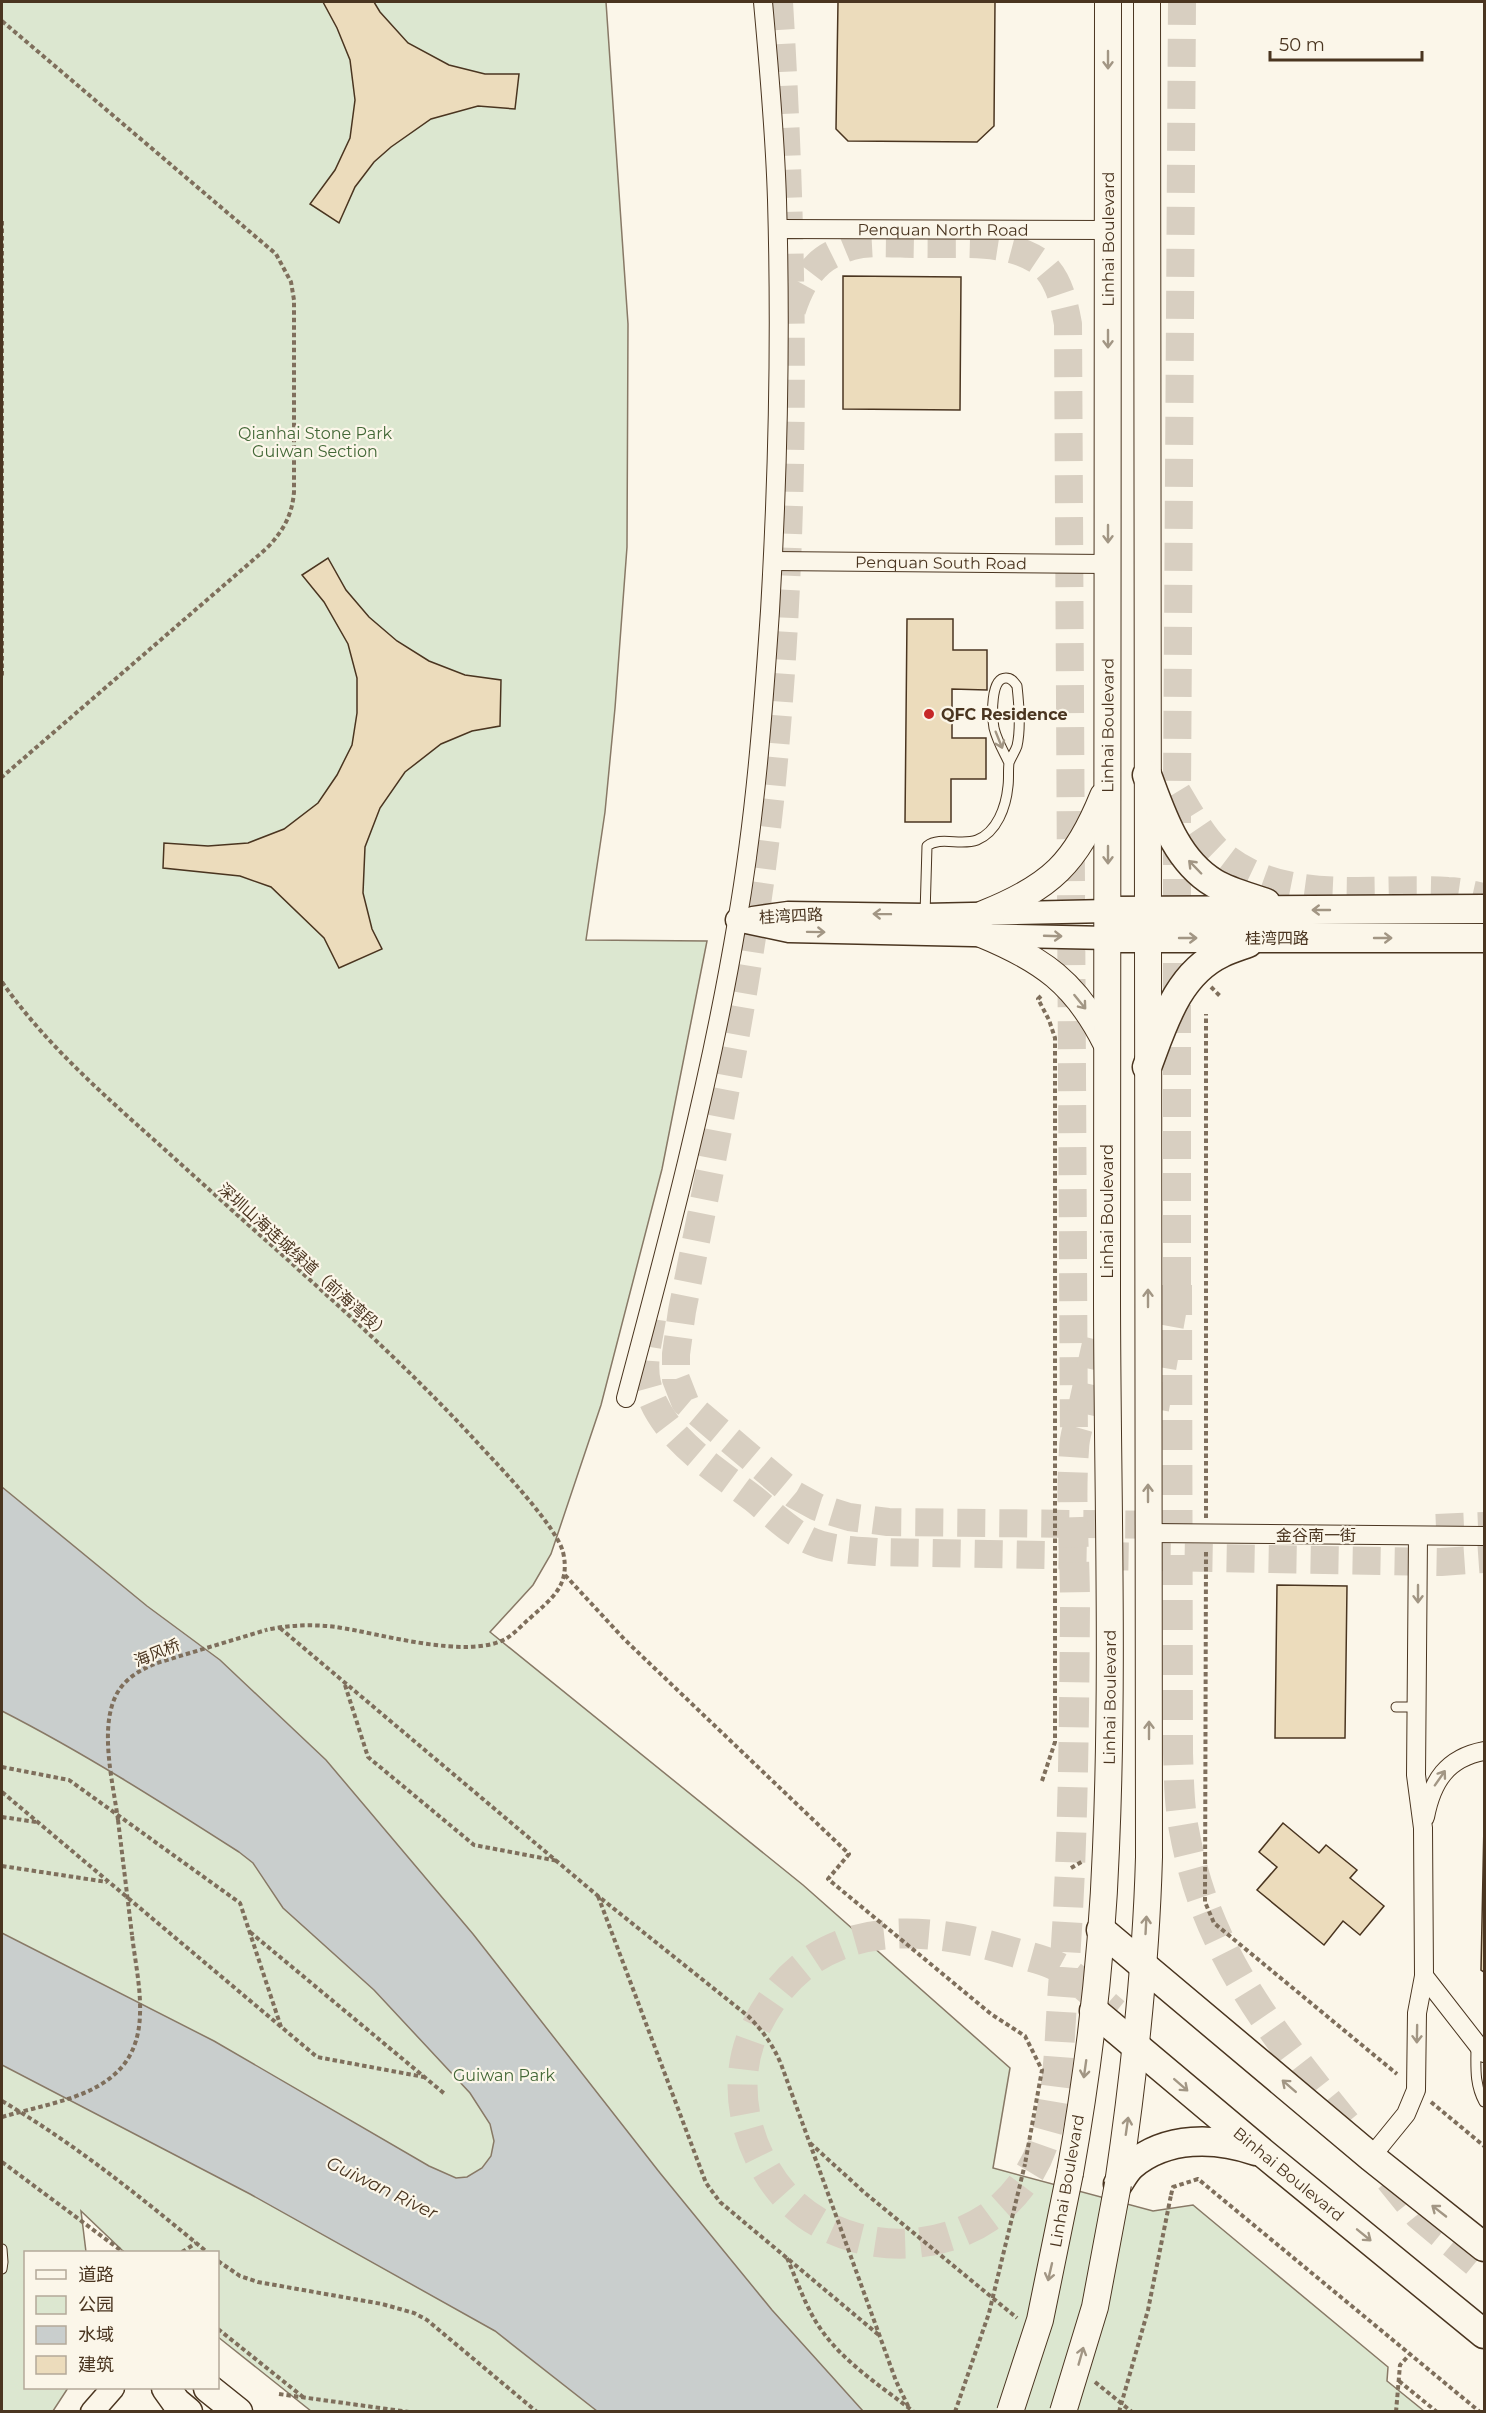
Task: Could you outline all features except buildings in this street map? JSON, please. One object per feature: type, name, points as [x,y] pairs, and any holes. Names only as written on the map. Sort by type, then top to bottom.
[{"type":"main road","name":"Linhai Boulevard","points":[[1010,2412],[1040,2320],[1070,2173],[1094,2011],[1107,1848],[1109,1725],[1108,2]]},
{"type":"main road","points":[[1063,2412],[1095,2307],[1118,2184],[1137,2046],[1149,1857],[1146,2]]},
{"type":"main road","points":[[1147,775],[1165,821],[1180,851],[1197,871],[1215,884],[1285,910]]},
{"type":"main road","points":[[1108,784],[1079,846],[1059,870],[1035,890],[982,924],[1012,947],[1038,961],[1060,980],[1096,1023],[1108,1046]]},
{"type":"main road","name":"桂湾四路","points":[[1148,925],[1285,910],[1485,909]]},
{"type":"main road","name":"桂湾四路","points":[[1108,924],[1148,925],[1279,938],[1485,938]]},
{"type":"main road","points":[[1147,1067],[1170,1007],[1183,986],[1200,968],[1221,953],[1250,943],[1279,938]]},
{"type":"main road","points":[[1101,1930],[1371,2157],[1485,2247]]},
{"type":"main road","name":"Binhai Boulevard","points":[[1094,2011],[1263,2153],[1485,2334]]},
{"type":"main road","points":[[1118,2184],[1130,2166],[1146,2156],[1184,2141],[1214,2141],[1263,2153]]},
{"type":"main road","points":[[167,2389],[176,2402],[188,2412]]},
{"type":"main road","points":[[209,2389],[238,2412]]},
{"type":"street","points":[[626,1398],[670,1234],[712,1053],[738,920],[763,719],[773,561],[778,367],[778,229],[772,110],[763,2]]},
{"type":"street","name":"Penquan North Road","points":[[778,229],[1108,230]]},
{"type":"street","name":"Penquan South Road","points":[[773,561],[1108,564]]},
{"type":"street","name":"桂湾四路","points":[[738,920],[788,913],[926,915],[982,924]]},
{"type":"street","name":"桂湾四路","points":[[738,920],[789,931],[982,924],[1108,924]]},
{"type":"street","name":"金谷南一街","points":[[1148,1533],[1485,1536]]},
{"type":"street","points":[[1371,2157],[1406,2114],[1416,2090],[1417,2013],[1424,1976],[1423,1828],[1416,1775],[1418,1536]]},
{"type":"street","points":[[1423,1828],[1428,1800],[1445,1770],[1454,1761],[1485,1751]]},
{"type":"street","points":[[1424,1976],[1480,2048]]},
{"type":"street","points":[[93,2412],[112,2389]]},
{"type":"lane","points":[[926,915],[927,846],[934,842],[977,840],[990,830],[1001,815],[1004,806],[1008,788],[1009,763],[1018,740],[1018,689],[1014,681],[1005,678],[995,686],[994,725],[1009,763]]},
{"type":"lane","points":[[1396,1707],[1417,1707]]},
{"type":"lane","points":[[1480,2048],[1476,2078],[1478,2089],[1485,2102]]},
{"type":"lane","points":[[2,2249],[2,2269]]},
{"type":"path","points":[[2,21],[276,254],[291,282],[294,300],[294,492],[289,519],[280,534],[267,548],[2,777]]},
{"type":"path","points":[[2,221],[2,676]]},
{"type":"path","name":"深圳山海连城绿道（前海湾段）","points":[[2,982],[22,1011],[83,1073],[376,1342],[458,1421],[505,1472],[554,1533],[563,1555],[564,1574]]},
{"type":"path","points":[[1038,999],[1055,1038],[1055,1742],[1042,1781]]},
{"type":"path","points":[[1206,1014],[1205,1902],[1214,1923],[1485,2146]]},
{"type":"path","points":[[564,1574],[624,1639],[849,1854],[828,1879],[991,2014],[1025,2036],[1042,2070],[1025,2164],[989,2313],[955,2412]]},
{"type":"path","name":"海风桥","points":[[2,2117],[94,2089],[117,2074],[126,2064],[137,2040],[140,2013],[108,1730],[112,1706],[123,1685],[144,1669],[157,1663],[279,1627],[332,1626],[448,1647],[470,1648],[507,1638],[556,1594],[564,1574]]},
{"type":"path","points":[[279,1627],[598,1896],[748,2016],[764,2032],[773,2045],[781,2064],[896,2381],[909,2408]]},
{"type":"path","points":[[345,1684],[368,1757],[376,1764],[474,1845],[558,1861]]},
{"type":"path","points":[[2,1767],[69,1780],[240,1903],[281,2027]]},
{"type":"path","points":[[2,1792],[317,2057],[424,2077]]},
{"type":"path","points":[[2,1817],[37,1822]]},
{"type":"path","points":[[1071,1868],[1083,1861]]},
{"type":"path","points":[[2,1866],[108,1882]]},
{"type":"path","points":[[598,1896],[706,2183],[720,2202],[881,2337]]},
{"type":"path","points":[[249,1932],[446,2095]]},
{"type":"path","points":[[2,2101],[40,2124],[205,2251]]},
{"type":"path","points":[[809,2142],[865,2193],[1021,2321]]},
{"type":"path","points":[[2,2162],[120,2251]]},
{"type":"path","points":[[1119,2412],[1148,2310],[1173,2187],[1198,2179],[1480,2412]]},
{"type":"path","points":[[185,2251],[196,2243]]},
{"type":"path","points":[[787,2256],[812,2315],[828,2337],[852,2365],[914,2412]]},
{"type":"path","points":[[219,2262],[240,2276],[258,2282],[382,2304],[414,2313],[427,2320],[537,2412]]},
{"type":"path","points":[[219,2330],[304,2397]]},
{"type":"path","points":[[1396,2412],[1400,2365],[1410,2354]]},
{"type":"path","points":[[1095,2381],[1132,2412]]},
{"type":"path","points":[[1399,2381],[1437,2412]]},
{"type":"path","points":[[279,2394],[407,2411]]},
{"type":"green space","points":[[2,2],[606,2],[628,324],[627,547],[605,812],[586,940],[707,941],[662,1169],[601,1405],[551,1554],[533,1585],[490,1632],[803,1885],[1010,2068],[993,2168],[1153,2211],[1193,2205],[1388,2367],[1387,2381],[1424,2411],[311,2411],[219,2338],[219,2251],[123,2251],[81,2211],[86,2251],[24,2251],[24,2389],[67,2389],[53,2411],[2,2412]]},
{"type":"water","name":"Guiwan River","points":[[2,1487],[147,1606],[220,1660],[326,1760],[473,1934],[660,2173],[772,2310],[863,2411],[597,2411],[495,2331],[250,2194],[2,2065],[2,1933],[214,2041],[429,2166],[456,2178],[467,2177],[482,2168],[491,2156],[494,2141],[490,2124],[470,2093],[374,1990],[283,1908],[253,1863],[122,1778],[2,1711]]},
{"type":"tunnel","points":[[779,2],[788,188],[791,376],[787,563],[782,656],[775,749],[759,890],[736,1031],[682,1311],[676,1354],[676,1379],[685,1402],[795,1495],[817,1507],[849,1517],[888,1522],[1174,1525]]},
{"type":"tunnel","points":[[1155,1409],[1177,1285],[1177,792],[1182,2]]},
{"type":"tunnel","points":[[792,310],[806,279],[817,265],[852,246],[877,243],[980,244],[1024,253],[1037,260],[1050,273],[1059,289],[1064,307],[1068,324],[1074,1447]]},
{"type":"tunnel","points":[[1177,792],[1202,832],[1219,852],[1244,869],[1270,881],[1328,890],[1453,891],[1484,897]]},
{"type":"tunnel","points":[[1177,1285],[1178,1753],[1180,1802],[1184,1830],[1195,1876],[1209,1917],[1227,1956],[1272,2029],[1354,2134]]},
{"type":"tunnel","points":[[652,1319],[645,1367],[653,1402],[663,1419],[675,1435],[706,1463],[789,1528],[819,1544],[877,1552],[1441,1562],[1484,1559]]},
{"type":"tunnel","points":[[1098,1340],[1074,1446],[1072,1489],[1075,1606],[1074,1701],[1069,1892],[1066,1939],[1063,1987],[1062,2006],[1056,2084],[1049,2122],[1040,2152],[1029,2174],[1015,2193],[998,2210],[974,2226],[959,2233],[925,2242],[874,2242],[828,2227],[791,2202],[764,2166],[750,2132],[745,2114],[743,2078],[745,2060],[757,2025],[779,1990],[805,1965],[835,1947],[867,1937],[902,1934],[938,1935],[975,1942],[1039,1959],[1061,1969],[1069,1974],[1077,1980],[1115,2013]]},
{"type":"tunnel","points":[[1436,1528],[1484,1526]]},
{"type":"tunnel","points":[[1390,2179],[1419,2215],[1484,2269]]},
{"type":"place","name":"QFC Residence","points":[[929,714]]},
{"type":"park label","name":"Qianhai Stone Park Guiwan Section","points":[[315,442]]},
{"type":"park label","name":"Guiwan Park","points":[[504,2075]]}]
